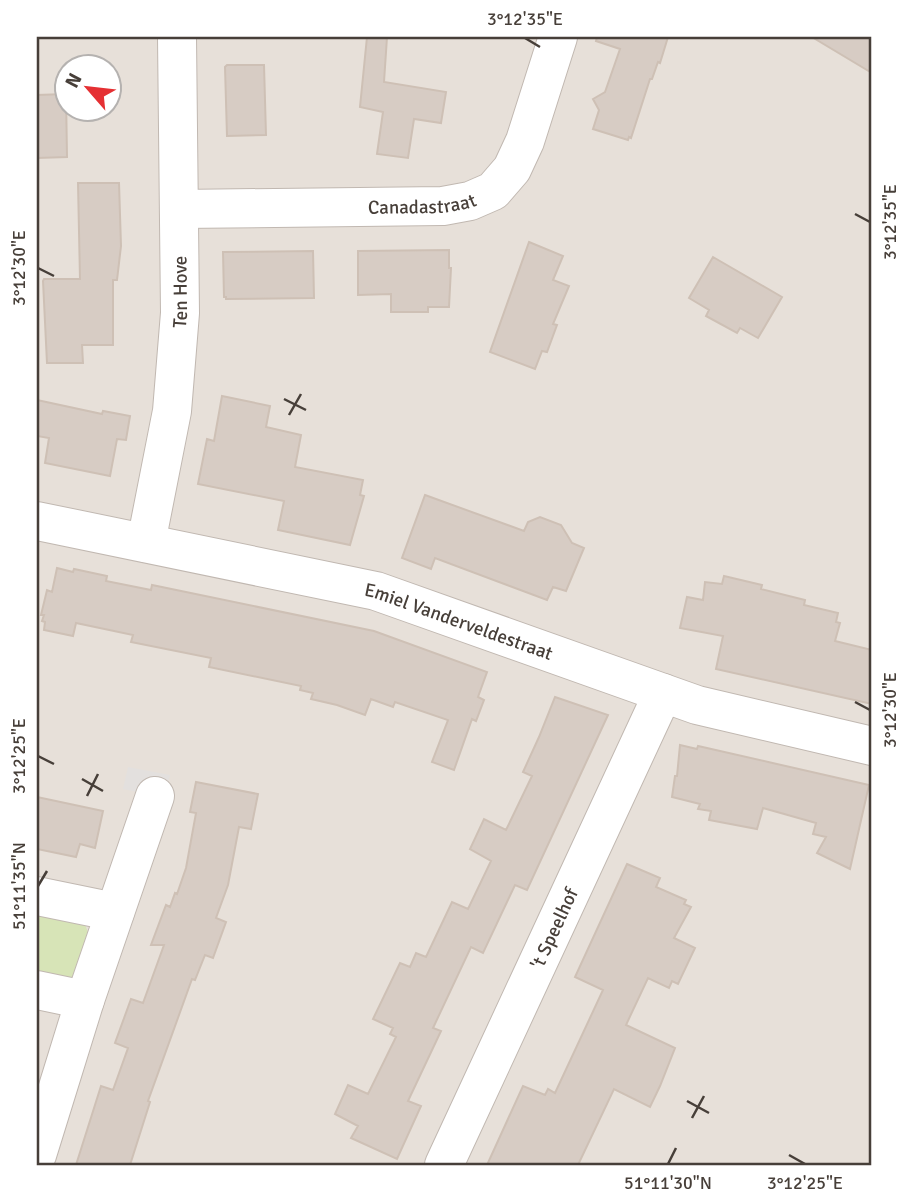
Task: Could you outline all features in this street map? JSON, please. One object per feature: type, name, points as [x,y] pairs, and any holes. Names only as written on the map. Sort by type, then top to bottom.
[{"type":"street","name":"Ten Hove","points":[[146,543],[172,411],[180,313],[177,37]]},
{"type":"street","name":"Canadastraat","points":[[179,209],[443,206],[470,201],[493,191],[512,169],[525,141],[558,37]]},
{"type":"street","name":"Emiel Vanderveldestraat","points":[[37,521],[376,591],[697,705],[872,746]]},
{"type":"street","name":"'t Speelhof","points":[[444,1165],[663,693]]},
{"type":"street","points":[[37,1155],[85,1000],[155,796]]},
{"type":"street","points":[[37,896],[115,912]]},
{"type":"street","points":[[37,990],[85,1000]]},
{"type":"shaded area","points":[[37,37],[872,37],[872,1165],[37,1165]]},
{"type":"shaded area","points":[[128,767],[170,775],[164,798],[123,789]]},
{"type":"green space","points":[[37,906],[84,922],[88,932],[73,977],[67,980],[37,979]]},
{"type":"building","points":[[367,37],[387,37],[384,82],[446,92],[441,123],[414,119],[408,158],[377,154],[383,112],[360,107]]},
{"type":"building","points":[[597,37],[668,37],[628,140],[593,129],[599,110],[593,99],[605,92],[620,49],[596,41]]},
{"type":"building","points":[[812,37],[872,37],[872,73]]},
{"type":"building","points":[[227,65],[264,65],[266,135],[227,136]]},
{"type":"building","points":[[52,94],[52,122],[66,122],[67,157],[37,158],[37,95]]},
{"type":"building","points":[[78,183],[119,183],[121,246],[117,280],[113,280],[113,345],[82,345],[83,363],[47,363],[43,281],[80,279]]},
{"type":"building","points":[[529,242],[563,256],[553,280],[569,286],[553,324],[557,325],[547,352],[542,351],[535,369],[490,352]]},
{"type":"building","points":[[449,250],[449,307],[428,307],[428,312],[391,312],[391,294],[358,295],[358,251]]},
{"type":"building","points":[[313,251],[314,298],[224,297],[223,252]]},
{"type":"building","points":[[713,257],[782,297],[758,338],[740,328],[737,333],[706,316],[709,310],[689,298]]},
{"type":"building","points":[[222,396],[270,406],[266,427],[301,435],[295,467],[363,480],[360,495],[364,496],[350,545],[278,530],[284,501],[198,484],[207,439],[214,441]]},
{"type":"building","points":[[37,400],[102,414],[103,411],[130,416],[126,440],[117,439],[110,476],[45,463],[49,438],[37,436]]},
{"type":"building","points":[[425,495],[524,531],[528,522],[540,517],[561,525],[572,543],[584,548],[566,591],[553,587],[547,600],[435,558],[431,569],[402,558]]},
{"type":"building","points":[[57,568],[107,576],[106,581],[151,590],[152,585],[374,631],[487,672],[478,697],[484,700],[476,721],[472,719],[454,770],[432,762],[448,720],[395,702],[393,707],[371,699],[365,715],[311,699],[313,693],[300,690],[301,686],[209,667],[211,658],[131,642],[133,635],[76,623],[73,636],[44,630],[44,615],[41,615],[47,590],[52,592]]},
{"type":"building","points":[[724,576],[762,585],[761,589],[805,600],[804,605],[838,613],[836,622],[840,623],[835,641],[872,650],[872,704],[716,669],[723,636],[680,628],[687,597],[703,600],[705,582],[722,584]]},
{"type":"building","points":[[555,697],[608,715],[527,890],[515,885],[483,953],[471,947],[433,1028],[441,1031],[408,1101],[421,1106],[397,1159],[351,1138],[358,1126],[335,1114],[348,1085],[368,1094],[396,1037],[390,1034],[393,1028],[373,1019],[400,963],[410,967],[416,953],[426,957],[452,902],[468,909],[491,861],[470,849],[484,819],[506,830],[532,776],[523,772]]},
{"type":"building","points":[[680,745],[697,749],[698,746],[869,785],[850,869],[817,853],[826,837],[813,834],[816,823],[763,808],[757,829],[709,820],[711,811],[698,809],[700,804],[672,797]]},
{"type":"building","points":[[196,782],[258,794],[251,829],[239,827],[228,885],[216,918],[226,922],[213,958],[205,955],[195,980],[192,979],[148,1101],[150,1102],[130,1165],[76,1165],[101,1086],[113,1090],[128,1048],[115,1043],[131,999],[143,1003],[164,945],[151,945],[166,905],[170,907],[186,868],[196,813],[190,812]]},
{"type":"building","points":[[37,797],[103,811],[95,848],[80,844],[76,857],[37,849]]},
{"type":"building","points":[[627,864],[660,878],[656,887],[686,900],[684,904],[691,907],[674,938],[695,948],[678,984],[672,981],[669,988],[648,978],[626,1025],[675,1048],[660,1086],[650,1107],[614,1089],[578,1165],[487,1165],[523,1086],[545,1095],[548,1089],[555,1093],[603,990],[575,977]]}]
